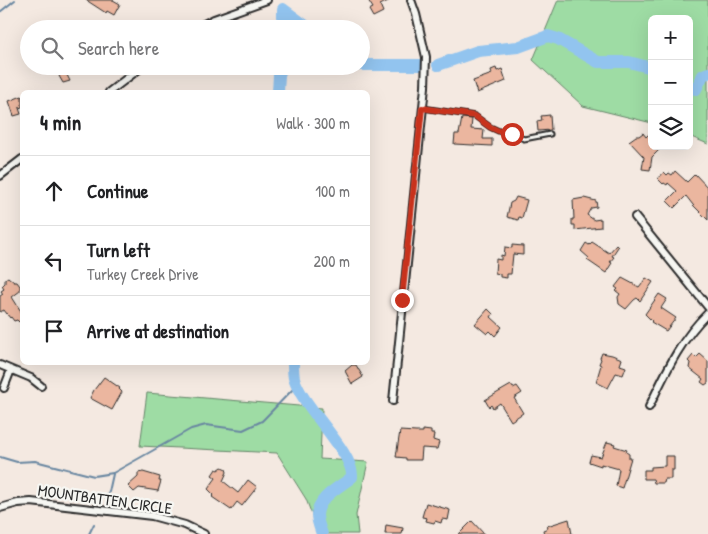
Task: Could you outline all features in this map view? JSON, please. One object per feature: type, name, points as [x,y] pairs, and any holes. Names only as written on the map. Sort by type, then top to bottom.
[{"type":"street","points":[[212,20],[266,0]]},
{"type":"street","points":[[393,401],[426,57],[411,0]]},
{"type":"street","points":[[112,90],[131,75]]},
{"type":"street","points":[[0,176],[20,161]]},
{"type":"street","points":[[635,217],[708,307]]},
{"type":"street","points":[[649,407],[678,348],[687,335],[708,313]]},
{"type":"street","points":[[0,366],[31,378],[42,386]]},
{"type":"street","points":[[4,388],[10,370]]},
{"type":"street","name":"MOUNTBATTEN CIRCLE","points":[[0,508],[18,503],[32,502],[152,516],[185,525],[204,534]]},
{"type":"lane","points":[[422,108],[475,116],[490,127],[524,140],[550,134]]},
{"type":"green space","points":[[558,0],[708,0],[708,144],[693,138],[693,15],[648,15],[648,122],[583,106],[533,60]]},
{"type":"green space","points":[[147,393],[322,408],[320,459],[368,462],[356,515],[358,534],[319,534],[306,499],[277,453],[140,446]]},
{"type":"building","points":[[86,0],[113,0],[120,4],[114,15],[107,11],[106,13]]},
{"type":"building","points":[[368,0],[390,0],[380,5],[383,12],[373,17],[369,10],[373,8]]},
{"type":"building","points":[[496,68],[497,71],[502,69],[506,81],[477,93],[473,81],[492,74],[491,70]]},
{"type":"building","points":[[67,75],[70,81],[63,83],[59,76]]},
{"type":"building","points":[[20,97],[20,114],[14,116],[9,101]]},
{"type":"building","points":[[550,115],[551,130],[538,131],[537,121],[542,120],[541,116]]},
{"type":"building","points":[[462,118],[472,119],[471,129],[484,130],[483,139],[492,139],[492,146],[454,144],[455,134],[459,134]]},
{"type":"building","points":[[643,133],[646,137],[648,135],[648,150],[659,150],[652,157],[650,170],[642,169],[644,157],[629,141]]},
{"type":"building","points":[[675,171],[687,182],[695,174],[708,188],[708,220],[686,196],[674,208],[667,201],[677,191],[668,183],[667,185],[663,184],[658,179],[664,172],[667,175],[669,173],[672,175]]},
{"type":"building","points":[[516,197],[527,200],[522,218],[519,217],[518,220],[507,217],[510,203]]},
{"type":"building","points":[[584,198],[596,201],[597,207],[591,208],[587,215],[594,220],[601,219],[601,227],[575,230],[575,225],[572,225],[572,219],[574,219],[573,200]]},
{"type":"building","points":[[592,242],[609,253],[616,245],[618,247],[612,256],[614,257],[610,262],[612,263],[606,273],[587,260],[589,258],[581,251],[586,243],[589,245]]},
{"type":"building","points":[[512,245],[523,246],[523,255],[513,254],[511,274],[507,274],[507,278],[500,277],[500,274],[495,273],[496,259],[501,260],[501,255],[504,256],[505,247],[512,248]]},
{"type":"building","points":[[8,277],[20,286],[20,291],[12,297],[20,310],[19,322],[10,318],[4,310],[0,312],[0,296],[3,294],[1,291],[4,289],[2,286],[5,283],[5,279]]},
{"type":"building","points":[[622,278],[639,287],[646,278],[653,282],[640,301],[637,298],[626,309],[619,304],[618,297],[620,294],[616,291],[618,289],[615,287]]},
{"type":"building","points":[[659,294],[667,299],[661,308],[676,318],[666,331],[651,322],[645,314]]},
{"type":"building","points":[[488,309],[493,314],[491,317],[502,327],[495,336],[490,331],[487,334],[475,324]]},
{"type":"building","points":[[602,353],[622,359],[620,365],[626,367],[623,375],[616,373],[608,388],[596,382]]},
{"type":"building","points":[[700,354],[708,361],[708,383],[705,385],[701,382],[703,379],[689,368],[690,363],[688,361],[693,355],[696,358]]},
{"type":"building","points":[[352,365],[356,365],[363,377],[352,384],[345,371]]},
{"type":"building","points":[[104,377],[120,388],[122,392],[112,410],[90,398]]},
{"type":"building","points":[[511,385],[513,388],[517,386],[522,393],[514,398],[523,413],[511,421],[500,403],[493,408],[491,405],[489,407],[485,400]]},
{"type":"building","points":[[423,430],[431,431],[431,434],[434,434],[433,440],[439,442],[437,449],[422,448],[421,460],[406,460],[406,458],[396,457],[400,431],[423,432]]},
{"type":"building","points":[[607,442],[627,450],[629,458],[631,458],[622,488],[616,486],[619,469],[589,462],[591,455],[601,457]]},
{"type":"building","points":[[665,456],[674,456],[674,470],[671,470],[671,479],[665,479],[664,483],[654,483],[653,479],[644,479],[644,470],[651,470],[651,467],[665,466]]},
{"type":"building","points":[[222,467],[227,472],[223,481],[238,493],[248,480],[257,487],[242,506],[237,502],[231,510],[212,497],[214,495],[208,489],[216,478],[212,475],[216,469],[218,470]]},
{"type":"building","points":[[143,472],[160,477],[159,481],[161,481],[158,491],[139,488],[134,492],[128,486],[138,477],[138,473]]},
{"type":"building","points":[[426,503],[450,510],[448,520],[442,519],[441,523],[426,521],[427,518],[422,517]]},
{"type":"building","points":[[569,519],[572,534],[544,534],[543,530],[548,528],[547,526]]},
{"type":"building","points":[[472,521],[484,534],[459,534]]},
{"type":"building","points":[[386,525],[403,528],[402,534],[385,534]]},
{"type":"waterway","points":[[0,12],[15,0]]},
{"type":"waterway","points":[[283,9],[298,20]]},
{"type":"waterway","points":[[283,9],[283,20]]},
{"type":"waterway","points":[[438,65],[478,51],[518,47],[548,36],[558,39],[598,62],[629,62],[648,67]]},
{"type":"waterway","points":[[370,65],[420,65]]},
{"type":"waterway","points":[[693,89],[696,89],[703,75],[708,73]]},
{"type":"waterway","points":[[278,90],[279,75]]},
{"type":"waterway","points":[[293,365],[294,378],[299,389],[306,402],[345,455],[352,477],[321,503],[317,517],[322,534]]},
{"type":"waterway","points":[[0,457],[17,462],[35,461],[94,476],[113,473],[191,429],[206,425],[243,430],[262,421],[297,385]]},
{"type":"waterway","points":[[106,498],[113,474]]},
{"type":"waterway","points":[[89,534],[94,524]]},
{"type":"route","points":[[402,300],[422,108],[475,116],[490,127],[503,133],[512,134]]}]
